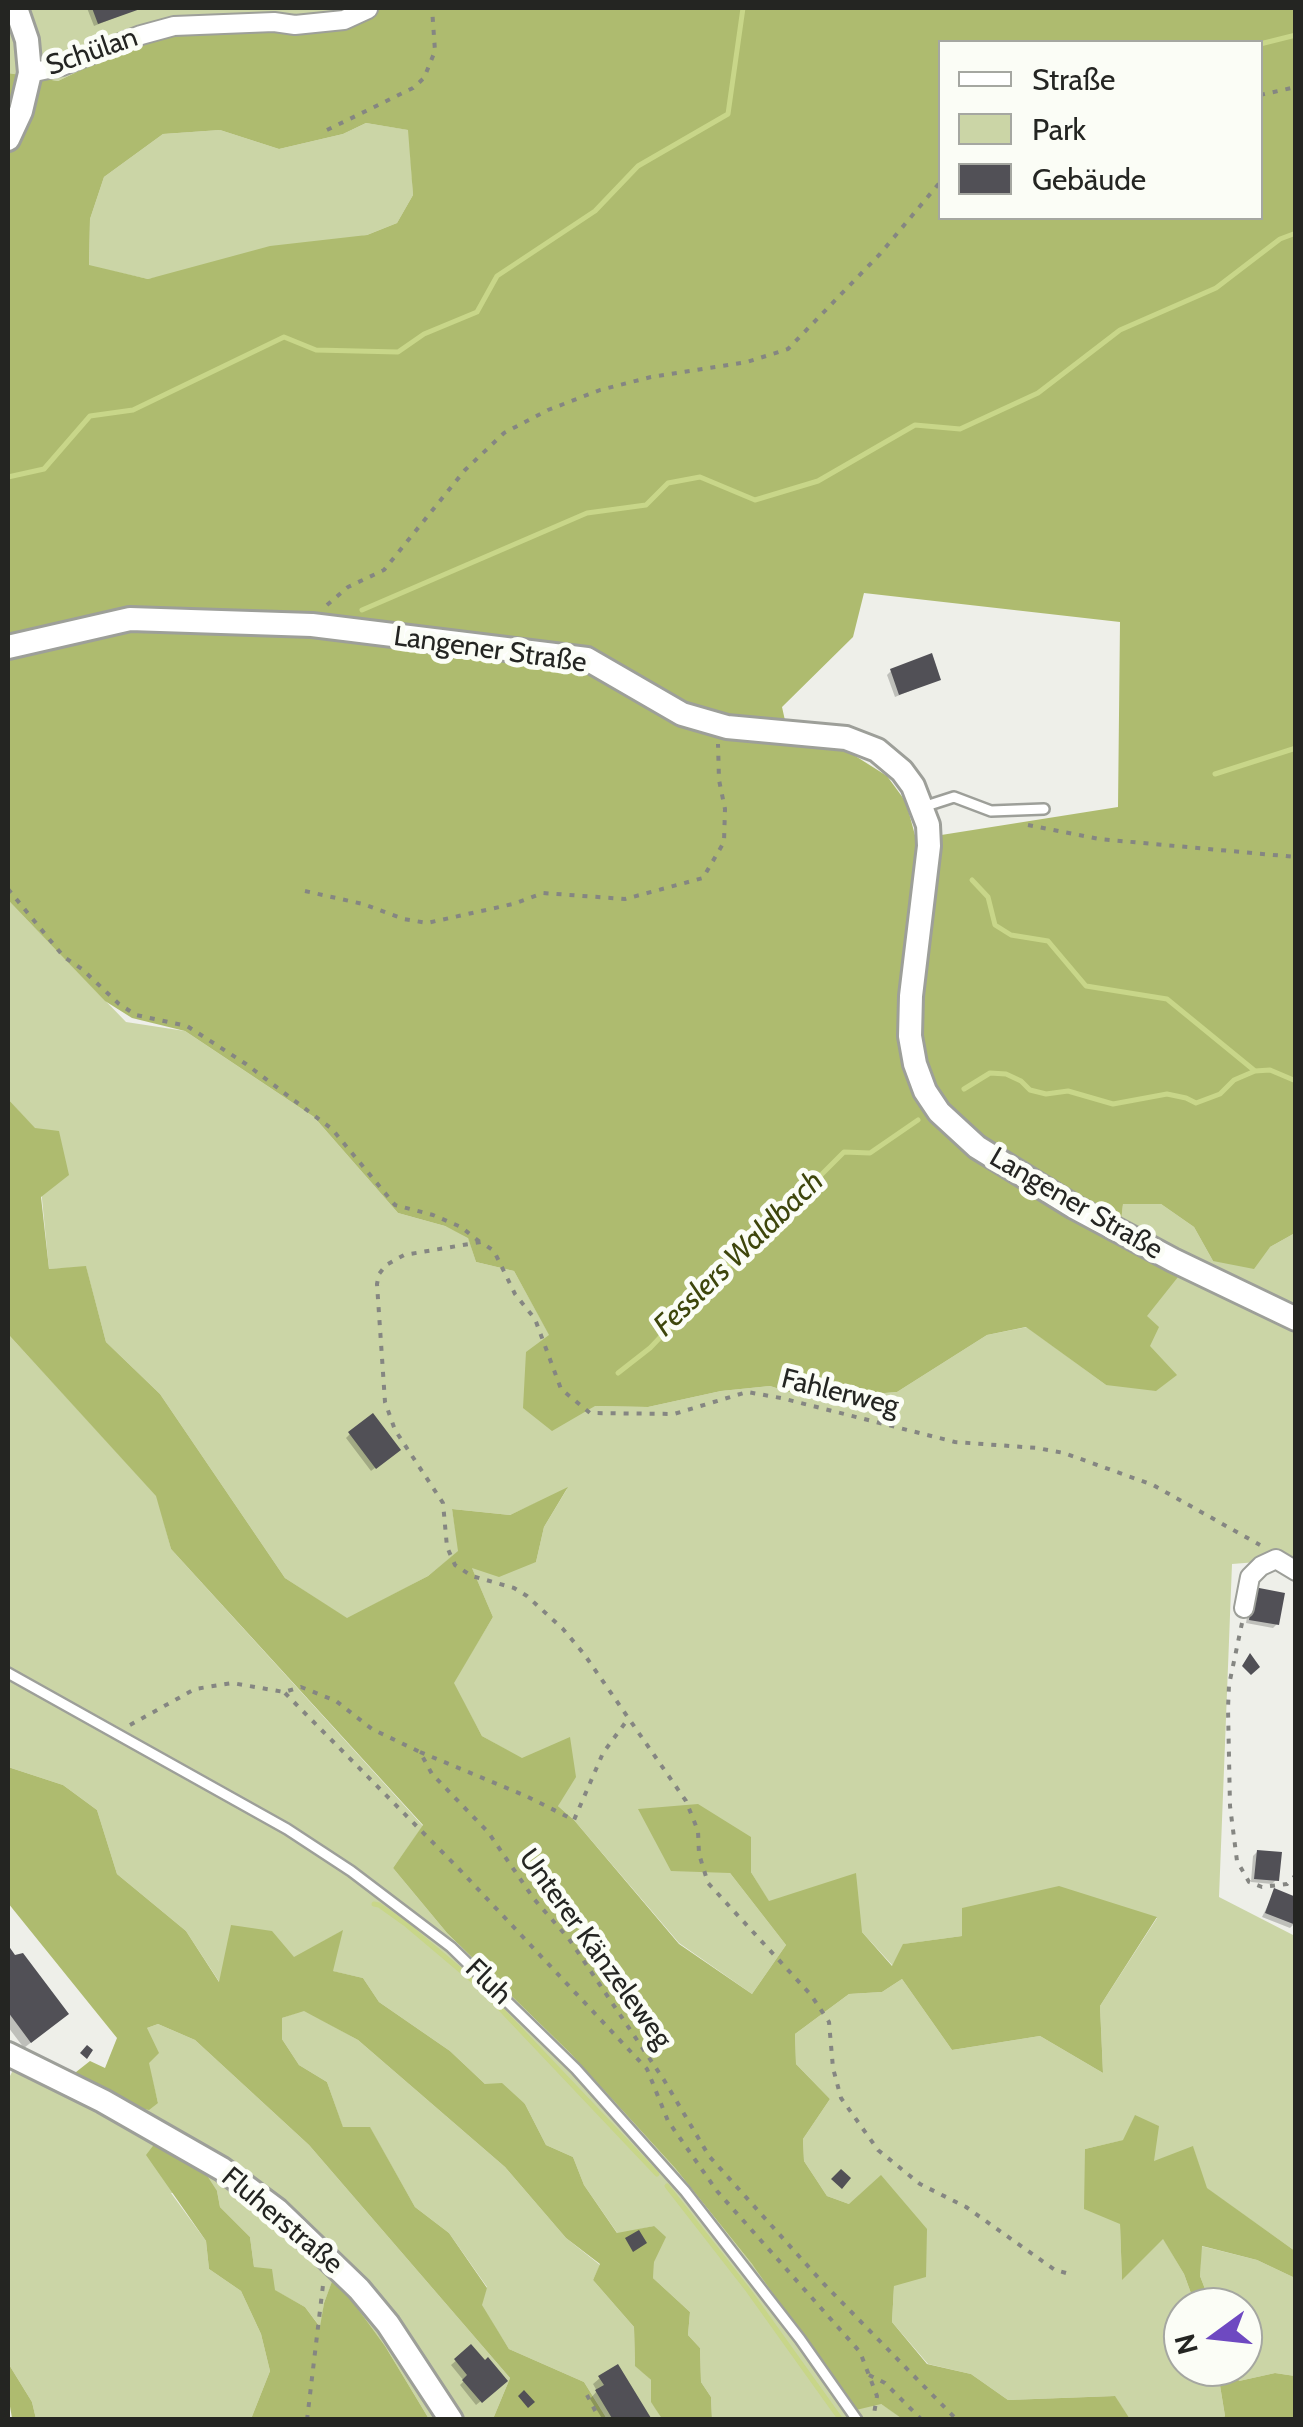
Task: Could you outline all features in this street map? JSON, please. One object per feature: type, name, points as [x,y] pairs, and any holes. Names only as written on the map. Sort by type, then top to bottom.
[{"type":"main road","points":[[8,140],[30,74],[17,42],[16,8]]},
{"type":"main road","name":"Langener Straße","points":[[8,647],[130,619],[304,625],[587,659],[682,714],[727,727],[835,736],[877,750],[902,771],[923,807],[930,846],[910,996],[910,1036],[915,1064],[939,1112],[977,1147],[1074,1207],[1296,1319]]},
{"type":"main road","name":"Fluherstraße","points":[[8,2054],[103,2101],[222,2169],[278,2210],[331,2260],[388,2324],[451,2420]]},
{"type":"street","name":"Schülan","points":[[30,74],[161,29],[274,15],[295,25],[344,20],[368,9]]},
{"type":"street","points":[[1244,1608],[1250,1577],[1261,1566],[1276,1559],[1296,1571]]},
{"type":"lane","points":[[923,807],[954,798],[992,810],[1044,809]]},
{"type":"lane","name":"Fluh","points":[[8,1673],[303,1840],[412,1916],[464,1959],[576,2069],[657,2158],[800,2338],[857,2420]]},
{"type":"path","points":[[327,130],[413,88],[424,78],[435,50],[432,8]]},
{"type":"path","points":[[1263,94],[1296,86]]},
{"type":"path","points":[[304,625],[348,587],[384,570],[465,470],[504,433],[548,410],[600,390],[651,377],[747,362],[788,349],[880,254],[938,183]]},
{"type":"path","points":[[305,891],[427,924],[544,893],[625,900],[703,878],[724,842],[716,747],[727,727]]},
{"type":"path","points":[[1022,823],[1050,832],[1099,839],[1296,856]]},
{"type":"path","points":[[8,889],[64,957],[119,1004],[136,1015],[187,1026],[246,1064],[319,1118],[355,1152],[375,1184],[395,1205],[447,1220],[481,1242]]},
{"type":"path","points":[[481,1242],[404,1255],[379,1274],[385,1402],[395,1430],[443,1502],[447,1547],[455,1565],[472,1576],[514,1588],[542,1608],[584,1654],[686,1800],[698,1831],[699,1854],[708,1883],[811,1995],[829,2022],[833,2068],[841,2098],[878,2150],[920,2184],[966,2207],[1055,2270],[1066,2273]]},
{"type":"path","name":"Fahlerweg","points":[[481,1242],[494,1251],[515,1294],[534,1319],[560,1389],[582,1410],[674,1414],[747,1392],[955,1442],[1011,1444],[1051,1451],[1154,1485],[1266,1549]]},
{"type":"path","points":[[1244,1608],[1229,1697],[1230,1806],[1237,1861],[1249,1882],[1262,1887],[1287,1884],[1296,1875]]},
{"type":"path","name":"Unterer Känzeleweg","points":[[120,1736],[143,1715],[195,1689],[232,1683],[284,1692],[301,1687],[336,1702],[372,1729],[420,1752],[432,1774],[488,1832],[534,1900],[569,1938],[664,2080],[709,2156],[824,2284],[957,2420]]},
{"type":"path","points":[[284,1692],[460,1870],[647,2069],[668,2122],[717,2190],[860,2352],[877,2396],[873,2420]]},
{"type":"path","points":[[420,1752],[574,1820],[603,1752],[628,1720]]},
{"type":"path","points":[[307,2420],[319,2306],[331,2260]]},
{"type":"path","points":[[869,2375],[886,2383],[922,2420]]},
{"type":"path","points":[[587,2395],[600,2420]]},
{"type":"green space","points":[[8,8],[377,8],[364,21],[325,29],[156,34],[58,81],[8,73]]},
{"type":"green space","points":[[377,8],[1295,8],[1295,1233],[1270,1247],[1254,1269],[1213,1261],[1194,1227],[1161,1204],[1123,1204],[1119,1240],[1152,1255],[1178,1277],[1147,1316],[1159,1327],[1150,1346],[1177,1375],[1156,1391],[1106,1385],[1026,1327],[987,1335],[897,1392],[811,1399],[770,1386],[721,1391],[648,1407],[595,1406],[552,1431],[523,1408],[526,1352],[549,1335],[514,1271],[476,1262],[468,1238],[445,1226],[398,1213],[314,1117],[185,1031],[132,1018],[105,1001],[8,900],[8,73],[58,81],[156,34],[209,28],[325,29],[364,21]],"holes":[[[366,123],[408,130],[413,195],[397,223],[367,235],[270,246],[148,279],[89,265],[90,219],[104,177],[163,134],[220,130],[279,149],[343,134]],[[864,593],[1120,622],[1118,807],[916,839],[906,802],[887,776],[849,752],[790,743],[782,707],[853,637]]]},
{"type":"green space","points":[[366,123],[409,130],[413,195],[397,223],[367,235],[148,279],[89,266],[90,219],[104,177],[163,134],[220,130],[279,149],[343,134]]},
{"type":"green space","points":[[8,900],[126,1022],[185,1031],[314,1117],[398,1213],[468,1237],[476,1262],[514,1271],[595,1406],[648,1407],[721,1391],[770,1386],[811,1399],[897,1392],[987,1335],[1027,1327],[1106,1385],[1149,1346],[1146,1316],[1119,1240],[1123,1204],[1161,1204],[1194,1227],[1213,1261],[1270,1247],[1295,1233],[1295,1559],[1232,1564],[1219,1897],[1295,1936],[1295,2251],[1206,2188],[1193,2147],[1153,2162],[1158,2126],[1135,2116],[1124,2140],[1085,2149],[1120,2223],[1122,2279],[1163,2238],[1189,2287],[1163,2287],[1163,2387],[1220,2387],[1225,2416],[1222,2419],[1130,2419],[1114,2396],[1008,2400],[971,2374],[928,2364],[892,2322],[894,2286],[849,2204],[827,2196],[804,2161],[803,2139],[830,2099],[796,2064],[795,2034],[849,1994],[882,1992],[902,1979],[952,2050],[1040,2036],[1103,2073],[1100,2006],[1157,1918],[904,1944],[893,1966],[862,1932],[769,1902],[751,1872],[730,1873],[786,1945],[752,1994],[679,1943],[558,1806],[570,1738],[522,1759],[482,1736],[453,1683],[493,1617],[471,1566],[536,1562],[544,1527],[567,1489],[510,1515],[452,1509],[459,1551],[428,1576],[347,1619],[285,1578],[160,1394],[106,1342],[86,1267],[49,1269],[35,1129],[8,1099]]},
{"type":"green space","points":[[8,1099],[35,1128],[59,1131],[69,1175],[41,1197],[49,1269],[86,1266],[106,1342],[160,1394],[285,1578],[347,1618],[428,1576],[458,1551],[452,1509],[510,1515],[568,1487],[544,1527],[536,1562],[499,1577],[472,1568],[493,1617],[454,1683],[482,1736],[522,1758],[570,1737],[576,1777],[558,1806],[679,1944],[752,1994],[786,1945],[730,1873],[671,1871],[638,1809],[698,1804],[751,1837],[751,1872],[769,1901],[856,1873],[862,1932],[892,1966],[903,1944],[962,1936],[962,1908],[1059,1886],[1157,1917],[1100,2006],[1103,2073],[1040,2036],[952,2050],[902,1979],[882,1992],[849,1994],[795,2034],[796,2064],[830,2099],[803,2139],[804,2161],[827,2196],[849,2204],[881,2175],[927,2229],[926,2277],[894,2286],[892,2322],[927,2364],[971,2374],[1008,2400],[1115,2396],[1130,2419],[904,2420],[881,2404],[856,2410],[752,2264],[675,2168],[570,2053],[447,1933],[393,1868],[423,1825],[171,1549],[156,1496],[8,1334]]},
{"type":"green space","points":[[8,1334],[157,1496],[171,1549],[423,1826],[393,1868],[447,1933],[570,2053],[675,2168],[752,2264],[881,2404],[904,2419],[712,2419],[711,2397],[701,2382],[700,2348],[688,2335],[690,2312],[653,2278],[654,2226],[618,2234],[584,2185],[573,2157],[546,2145],[525,2104],[485,2084],[450,2051],[379,2002],[363,1978],[332,1971],[342,1931],[294,1958],[220,1983],[186,1931],[117,1874],[97,1810],[63,1785],[8,1767]]},
{"type":"green space","points":[[8,1767],[63,1785],[97,1810],[117,1874],[186,1931],[219,1982],[231,1925],[272,1931],[294,1957],[343,1930],[333,1971],[363,1978],[379,2002],[450,2051],[485,2084],[502,2083],[525,2104],[546,2145],[573,2157],[584,2185],[617,2233],[654,2226],[666,2237],[654,2262],[653,2278],[690,2312],[688,2335],[700,2348],[701,2382],[711,2397],[712,2419],[662,2419],[651,2402],[651,2380],[635,2366],[634,2327],[593,2280],[600,2264],[566,2238],[505,2167],[358,2040],[304,2011],[282,2018],[282,2039],[299,2065],[327,2082],[343,2127],[370,2127],[415,2207],[449,2233],[487,2288],[482,2305],[509,2349],[584,2382],[607,2419],[493,2419],[510,2378],[309,2145],[195,2040],[158,2024],[147,2028],[159,2053],[149,2063],[158,2103],[149,2110],[99,2099],[71,2076],[90,2061],[105,2068],[117,2038],[8,1903]]},
{"type":"green space","points":[[304,2010],[358,2040],[505,2167],[566,2238],[600,2265],[593,2280],[634,2327],[635,2365],[651,2380],[652,2402],[662,2419],[607,2419],[584,2382],[509,2349],[481,2305],[487,2287],[449,2233],[415,2207],[370,2128],[343,2128],[327,2082],[299,2065],[282,2039],[282,2018]]},
{"type":"green space","points":[[158,2024],[195,2040],[309,2145],[510,2378],[493,2419],[429,2419],[385,2346],[334,2277],[324,2303],[321,2328],[305,2307],[274,2290],[254,2267],[250,2237],[220,2207],[217,2191],[171,2193],[206,2241],[209,2269],[241,2291],[261,2334],[270,2371],[251,2419],[36,2419],[32,2402],[8,2363],[8,2080],[15,2066],[158,2103],[148,2063],[147,2028]]},
{"type":"green space","points":[[1135,2115],[1159,2126],[1154,2161],[1193,2146],[1207,2188],[1295,2251],[1295,2278],[1257,2260],[1202,2246],[1200,2276],[1204,2287],[1189,2287],[1163,2239],[1122,2280],[1120,2224],[1084,2209],[1085,2149],[1123,2140]]},
{"type":"green space","points":[[156,2142],[206,2174],[217,2191],[220,2207],[250,2237],[254,2267],[272,2269],[275,2290],[305,2307],[320,2327],[334,2276],[385,2346],[429,2419],[251,2419],[270,2371],[261,2334],[241,2291],[209,2269],[206,2241],[146,2155]]},
{"type":"green space","points":[[1201,2246],[1257,2260],[1295,2278],[1295,2376],[1263,2376],[1263,2287],[1204,2287],[1200,2276]]},
{"type":"green space","points":[[8,2363],[32,2402],[36,2419],[8,2419],[12,2418]]},
{"type":"green space","points":[[1263,2376],[1295,2376],[1295,2419],[1222,2419],[1225,2416],[1220,2387],[1263,2387]]},
{"type":"building","points":[[92,8],[143,8],[98,24]]},
{"type":"building","points":[[932,653],[941,680],[899,695],[890,669]]},
{"type":"building","points":[[373,1413],[401,1450],[376,1469],[348,1432]]},
{"type":"building","points":[[1254,1587],[1285,1593],[1279,1625],[1249,1620]]},
{"type":"building","points":[[1250,1653],[1260,1667],[1251,1675],[1242,1666]]},
{"type":"building","points":[[1257,1850],[1282,1852],[1279,1881],[1254,1879]]},
{"type":"building","points":[[1274,1888],[1296,1897],[1296,1925],[1265,1913]]},
{"type":"building","points":[[8,1945],[15,1955],[23,1953],[69,2014],[31,2043],[8,2012]]},
{"type":"building","points":[[87,2045],[93,2050],[87,2059],[80,2053]]},
{"type":"building","points":[[841,2169],[851,2178],[842,2189],[831,2179]]},
{"type":"building","points":[[639,2230],[647,2243],[633,2252],[625,2238]]},
{"type":"building","points":[[471,2344],[508,2381],[482,2403],[462,2380],[467,2375],[454,2359]]},
{"type":"building","points":[[618,2364],[649,2420],[613,2420],[595,2390],[604,2385],[598,2376]]},
{"type":"building","points":[[524,2390],[535,2402],[528,2408],[518,2396]]},
{"type":"waterway","points":[[8,477],[44,469],[90,416],[133,410],[284,337],[316,350],[398,352],[424,334],[477,312],[497,276],[595,211],[638,166],[728,114],[743,8]]},
{"type":"waterway","points":[[1263,43],[1296,35]]},
{"type":"waterway","points":[[362,610],[587,513],[646,505],[668,483],[700,477],[755,500],[818,481],[915,425],[960,429],[1038,393],[1120,330],[1216,288],[1280,239],[1296,233]]},
{"type":"waterway","points":[[1215,774],[1296,748]]},
{"type":"waterway","points":[[972,880],[988,897],[995,925],[1011,935],[1048,941],[1086,986],[1167,999],[1255,1071]]},
{"type":"waterway","name":"Fesslers Waldbach","points":[[964,1089],[990,1073],[1006,1074],[1030,1090],[1046,1094],[1068,1091],[1113,1104],[1167,1094],[1196,1103],[1220,1094],[1234,1080],[1255,1071],[1270,1070],[1296,1081]]},
{"type":"waterway","name":"Fesslers Waldbach","points":[[618,1373],[650,1348],[789,1202],[844,1152],[870,1153],[918,1120]]},
{"type":"waterway","points":[[374,1904],[407,1925],[478,1985],[657,2174]]},
{"type":"waterway","points":[[667,2186],[841,2420]]}]
